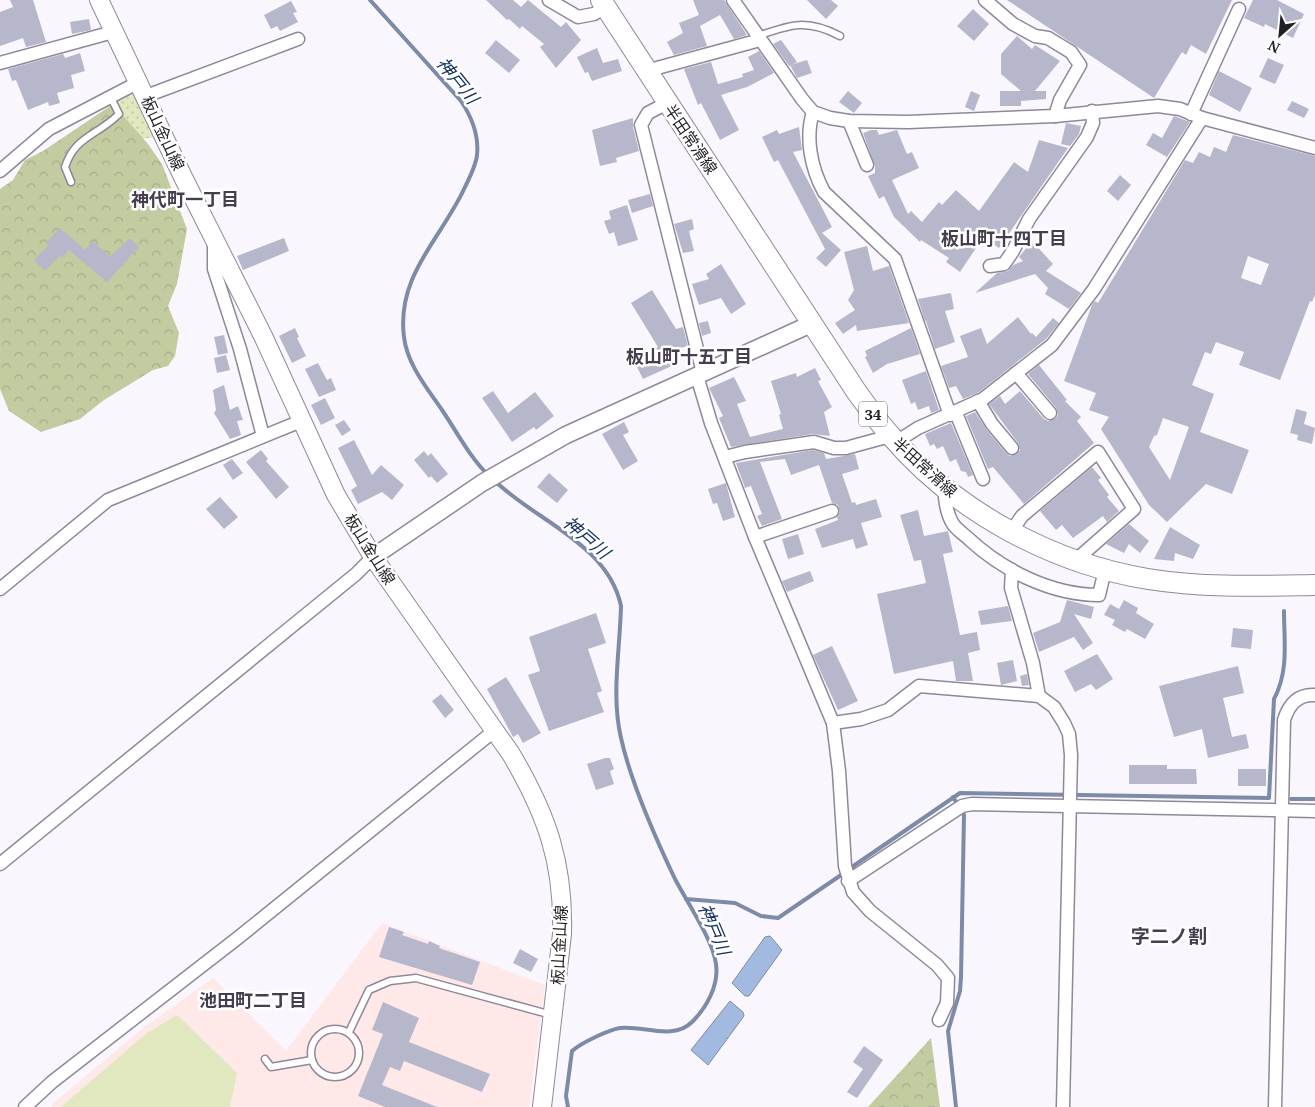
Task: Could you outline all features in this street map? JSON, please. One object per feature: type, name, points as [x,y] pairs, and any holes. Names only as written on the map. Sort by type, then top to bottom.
[{"type":"main road","name":"板山金山線","points":[[99,0],[263,336],[336,495],[373,557],[512,754],[530,785],[548,828],[557,858],[562,927],[542,1107]]},
{"type":"main road","name":"半田常滑線","points":[[603,4],[856,391],[893,439],[944,487],[978,512],[1011,532],[1076,560],[1105,570],[1149,579],[1199,585],[1315,585]]},
{"type":"street","points":[[549,0],[578,17],[594,14],[603,4]]},
{"type":"street","points":[[733,0],[802,99],[813,112],[830,118],[849,121],[908,122],[1055,116],[1158,106],[1315,148]]},
{"type":"street","points":[[985,0],[1013,24],[1035,36],[1048,38],[1070,52],[1080,65],[1060,100],[1055,116]]},
{"type":"street","points":[[726,457],[745,452],[814,442],[834,448],[846,448],[893,439],[953,414],[978,401],[1052,345],[1088,297],[1197,116],[1239,9]]},
{"type":"street","points":[[0,63],[113,32]]},
{"type":"street","points":[[646,71],[759,38]]},
{"type":"street","points":[[0,171],[49,129],[111,98],[298,39]]},
{"type":"street","points":[[666,103],[648,113],[642,126],[711,424],[726,457],[755,536],[833,723],[839,771],[845,866],[848,881],[853,892],[870,911],[937,965],[948,978],[947,1003],[939,1020]]},
{"type":"street","points":[[990,266],[1004,264],[1014,251],[1029,219],[1088,137],[1093,123],[1092,111]]},
{"type":"street","points":[[813,112],[810,124],[810,141],[812,166],[818,181],[824,192],[895,259],[953,414],[982,479]]},
{"type":"street","points":[[849,121],[867,165]]},
{"type":"street","points":[[214,238],[214,269],[240,349],[264,436]]},
{"type":"street","points":[[0,864],[356,574],[373,557],[482,483],[566,435],[811,324]]},
{"type":"street","points":[[1016,373],[1050,413]]},
{"type":"street","points":[[978,401],[992,424],[1012,448]]},
{"type":"street","points":[[0,589],[108,500],[301,421]]},
{"type":"street","points":[[1011,532],[1022,516],[1098,452],[1134,509],[1076,560]]},
{"type":"street","points":[[944,487],[948,513],[954,525],[977,547],[1012,570],[1056,589],[1081,595],[1099,595],[1105,570]]},
{"type":"street","points":[[755,536],[832,511]]},
{"type":"street","points":[[1012,570],[1011,588],[1033,663],[1039,696]]},
{"type":"street","points":[[833,723],[862,719],[888,710],[919,686],[1039,696],[1054,706],[1069,734],[1072,746],[1063,1107]]},
{"type":"street","points":[[1275,1107],[1284,720],[1287,710],[1300,696],[1315,695]]},
{"type":"street","points":[[25,1107],[52,1082],[239,938],[494,731]]},
{"type":"street","points":[[848,881],[962,806],[972,804],[1070,798],[1315,811]]},
{"type":"lane","points":[[759,38],[787,25],[813,24],[840,36]]},
{"type":"lane","points":[[71,182],[65,168],[70,153],[76,145],[103,128],[119,114],[111,98]]},
{"type":"lane","points":[[349,1032],[369,990],[390,981],[416,978],[553,1016]]},
{"type":"lane","points":[[337,1028],[349,1032],[358,1044],[360,1051],[352,1070],[340,1076],[326,1075],[320,1072],[310,1054],[322,1032],[337,1028]]},
{"type":"lane","points":[[265,1059],[270,1067],[312,1060]]},
{"type":"shaded area","points":[[382,923],[545,985],[529,1107],[53,1107],[51,1105],[143,1028],[213,978],[286,1051]]},
{"type":"green space","points":[[140,91],[165,136],[133,140],[113,104]]},
{"type":"green space","points":[[113,104],[148,144],[162,164],[187,229],[177,284],[168,306],[179,333],[175,356],[168,366],[153,370],[104,400],[80,419],[41,432],[9,411],[0,389],[0,189],[13,180],[25,160],[43,151]]},
{"type":"green space","points":[[177,1015],[237,1073],[230,1107],[61,1107],[147,1033]]},
{"type":"green space","points":[[931,1038],[940,1107],[868,1107]]},
{"type":"water","points":[[770,936],[782,950],[749,996],[745,996],[732,983],[765,937]]},
{"type":"water","points":[[730,1001],[743,1012],[744,1016],[708,1065],[691,1050]]},
{"type":"building","points":[[10,0],[33,0],[46,42],[26,47],[23,38],[0,46],[0,12],[13,7]]},
{"type":"building","points":[[486,0],[513,0],[521,7],[528,0],[561,27],[566,22],[581,40],[556,68],[540,47],[544,44],[522,26],[520,29],[509,19],[507,20]]},
{"type":"building","points":[[693,0],[724,0],[747,35],[734,39],[720,15],[700,26],[707,46],[674,55],[667,42],[683,33],[679,23],[699,15]]},
{"type":"building","points":[[807,0],[831,0],[838,6],[826,19]]},
{"type":"building","points":[[1007,0],[1232,0],[1206,54],[1191,45],[1186,55],[1182,52],[1154,98]]},
{"type":"building","points":[[1253,0],[1277,0],[1304,14],[1293,38],[1265,24],[1264,27],[1244,18]]},
{"type":"building","points":[[291,1],[297,12],[293,13],[298,22],[280,31],[277,26],[271,29],[264,15]]},
{"type":"building","points":[[973,9],[989,24],[974,41],[957,26]]},
{"type":"building","points":[[89,19],[91,30],[72,34],[70,22]]},
{"type":"building","points":[[1017,36],[1032,49],[1035,45],[1060,61],[1035,91],[1046,91],[1046,99],[1021,101],[1021,106],[1000,106],[1000,91],[1021,91],[1001,74],[1001,54]]},
{"type":"building","points":[[496,40],[520,60],[509,73],[485,53]]},
{"type":"building","points":[[781,40],[797,62],[789,66],[773,44]]},
{"type":"building","points":[[597,48],[603,63],[618,59],[622,71],[592,81],[588,72],[585,73],[577,57]]},
{"type":"building","points":[[759,51],[774,73],[747,87],[721,95],[739,130],[720,140],[701,103],[698,105],[684,69],[711,62],[718,84],[743,77],[742,74],[754,70],[748,57]]},
{"type":"building","points":[[80,53],[85,71],[71,75],[74,88],[57,93],[60,103],[49,106],[48,102],[28,110],[16,80],[12,81],[8,69],[63,54],[65,58]]},
{"type":"building","points":[[1268,58],[1284,65],[1275,84],[1259,77]]},
{"type":"building","points":[[807,60],[812,73],[797,78],[790,65]]},
{"type":"building","points":[[1219,71],[1252,88],[1240,112],[1209,95]]},
{"type":"building","points":[[848,91],[862,103],[854,113],[839,102]]},
{"type":"building","points":[[971,91],[980,95],[974,111],[965,107]]},
{"type":"building","points":[[1292,101],[1309,109],[1304,118],[1287,110]]},
{"type":"building","points":[[1174,116],[1190,122],[1167,157],[1146,145],[1153,133],[1162,138]]},
{"type":"building","points":[[633,118],[633,127],[639,151],[616,158],[617,162],[600,166],[592,130]]},
{"type":"building","points":[[1066,123],[1081,126],[1079,134],[1070,146],[1061,144]]},
{"type":"building","points":[[799,127],[802,150],[793,152],[832,227],[822,233],[841,250],[826,267],[816,258],[825,249],[778,160],[774,162],[762,137],[777,130],[779,134]]},
{"type":"building","points":[[877,130],[879,135],[897,130],[907,154],[912,152],[919,168],[892,180],[908,214],[911,211],[922,222],[939,202],[942,205],[956,190],[979,211],[1014,162],[1028,172],[1039,140],[1068,148],[999,248],[976,232],[980,242],[960,272],[946,262],[949,258],[921,240],[920,242],[894,217],[884,196],[879,199],[868,176],[875,173],[875,166],[863,133]]},
{"type":"building","points":[[1233,135],[1315,156],[1315,295],[1312,302],[1310,301],[1280,380],[1239,365],[1244,352],[1216,342],[1211,354],[1205,352],[1192,385],[1214,394],[1200,432],[1249,450],[1232,494],[1206,484],[1167,522],[1149,505],[1101,429],[1109,417],[1089,410],[1096,393],[1064,381],[1092,305],[1095,301],[1098,303],[1185,160],[1193,163],[1199,152],[1210,157],[1214,147],[1226,152]],"holes":[[[1248,256],[1269,264],[1261,285],[1241,278]],[[1163,418],[1189,427],[1170,480],[1149,447],[1154,436],[1157,435]]]},
{"type":"building","points":[[1120,175],[1131,185],[1118,201],[1107,191]]},
{"type":"building","points":[[650,194],[653,206],[632,213],[628,200]]},
{"type":"building","points":[[627,205],[638,240],[618,246],[614,232],[609,234],[604,221],[611,219],[609,211]]},
{"type":"building","points":[[692,219],[694,229],[689,231],[694,251],[683,253],[674,224]]},
{"type":"building","points":[[60,228],[85,250],[93,241],[110,257],[130,238],[139,247],[107,282],[69,250],[62,258],[60,255],[45,271],[34,260],[49,245],[46,243]]},
{"type":"building","points":[[284,238],[289,251],[243,270],[237,256]]},
{"type":"building","points":[[1032,241],[1053,264],[1046,271],[1081,293],[1069,309],[1045,294],[1048,288],[1035,274],[975,293],[997,273],[1008,271],[1013,265],[1023,261],[1019,257]]},
{"type":"building","points":[[867,246],[873,271],[889,266],[909,323],[857,331],[856,325],[843,334],[835,323],[855,310],[848,300],[854,290],[844,252]]},
{"type":"building","points":[[721,264],[746,304],[731,314],[721,298],[699,305],[692,284],[709,279],[706,274]]},
{"type":"building","points":[[652,290],[676,329],[683,327],[688,346],[669,351],[676,364],[643,379],[634,361],[658,347],[631,303]]},
{"type":"building","points":[[951,293],[954,309],[945,311],[955,342],[935,349],[926,321],[928,320],[925,321],[918,299]]},
{"type":"building","points":[[1018,317],[1031,334],[1036,337],[1053,318],[1059,323],[1046,339],[979,392],[963,399],[956,386],[949,388],[941,366],[968,357],[960,336],[981,328],[987,344]]},
{"type":"building","points":[[708,321],[711,333],[702,336],[699,323]]},
{"type":"building","points":[[295,328],[299,337],[297,338],[306,356],[292,363],[279,336]]},
{"type":"building","points":[[911,328],[920,354],[887,364],[873,373],[865,357],[867,356],[865,351]]},
{"type":"building","points":[[224,335],[228,353],[218,355],[214,337]]},
{"type":"building","points":[[226,355],[230,370],[217,373],[214,358]]},
{"type":"building","points":[[318,363],[327,380],[331,378],[336,390],[319,397],[305,369]]},
{"type":"building","points":[[1039,365],[1067,400],[1065,401],[1081,417],[1077,421],[1094,443],[1024,504],[993,467],[988,469],[966,416],[975,412],[1006,453],[1010,456],[1017,454],[1020,450],[1018,443],[989,404],[1000,396],[1005,404],[1020,391],[1044,419],[1048,421],[1055,419],[1058,415],[1056,408],[1028,374]]},
{"type":"building","points":[[815,368],[821,380],[818,381],[832,407],[824,412],[830,436],[813,434],[731,447],[719,418],[723,416],[709,388],[734,377],[746,401],[737,404],[750,437],[783,429],[779,415],[781,414],[771,381],[796,373],[797,377]]},
{"type":"building","points":[[926,371],[939,410],[931,413],[929,406],[918,410],[915,402],[911,404],[902,380]]},
{"type":"building","points":[[224,385],[230,410],[238,406],[243,420],[237,421],[241,435],[230,439],[214,413],[216,410],[213,390]]},
{"type":"building","points":[[493,391],[508,413],[535,392],[554,416],[536,430],[534,427],[512,442],[482,398]]},
{"type":"building","points":[[325,398],[335,418],[321,425],[311,405]]},
{"type":"building","points":[[1296,409],[1307,412],[1304,424],[1315,428],[1312,444],[1297,440],[1298,435],[1290,433]]},
{"type":"building","points":[[344,420],[351,430],[342,436],[335,425]]},
{"type":"building","points":[[624,422],[629,432],[623,435],[638,461],[623,470],[602,434]]},
{"type":"building","points":[[951,423],[973,475],[968,477],[966,472],[961,471],[956,459],[950,462],[943,446],[937,449],[934,444],[930,446],[925,434]]},
{"type":"building","points":[[354,440],[372,475],[381,465],[404,485],[392,500],[382,492],[358,504],[351,490],[357,486],[338,448]]},
{"type":"building","points":[[261,450],[268,459],[266,461],[289,487],[276,499],[246,462]]},
{"type":"building","points":[[813,450],[824,453],[826,459],[855,454],[859,469],[842,474],[852,503],[855,502],[856,505],[876,499],[882,517],[861,523],[868,545],[856,549],[853,539],[822,548],[815,529],[838,520],[837,517],[840,512],[838,505],[832,503],[819,465],[791,475],[785,459],[760,462],[782,519],[762,526],[757,516],[762,514],[751,486],[745,488],[736,463]]},
{"type":"building","points":[[424,451],[428,456],[431,453],[448,474],[437,483],[431,476],[429,478],[414,460]]},
{"type":"building","points":[[232,459],[243,473],[233,480],[223,465]]},
{"type":"building","points":[[1092,467],[1101,478],[1098,480],[1109,495],[1107,497],[1119,511],[1107,522],[1103,516],[1073,538],[1062,525],[1056,530],[1040,511]]},
{"type":"building","points":[[549,473],[568,490],[557,503],[537,487]]},
{"type":"building","points":[[726,483],[735,517],[723,521],[717,503],[713,504],[708,489]]},
{"type":"building","points":[[220,497],[238,517],[224,529],[206,509]]},
{"type":"building","points":[[918,510],[924,536],[948,531],[953,552],[943,554],[960,635],[977,632],[980,650],[968,653],[973,681],[956,681],[953,661],[894,674],[877,594],[926,583],[921,560],[914,561],[900,515]]},
{"type":"building","points":[[1129,524],[1149,541],[1140,553],[1129,544],[1124,553],[1106,544]]},
{"type":"building","points":[[1170,527],[1200,545],[1193,559],[1175,553],[1174,561],[1154,559]]},
{"type":"building","points":[[798,534],[804,554],[788,559],[782,539]]},
{"type":"building","points":[[810,571],[814,581],[787,592],[782,581]]},
{"type":"building","points":[[1067,600],[1094,607],[1091,619],[1074,614],[1093,643],[1083,650],[1074,637],[1039,652],[1033,633],[1060,622]]},
{"type":"building","points":[[1124,600],[1138,608],[1136,613],[1154,624],[1145,639],[1127,629],[1125,632],[1112,625],[1115,620],[1104,615],[1110,604],[1119,609]]},
{"type":"building","points":[[1008,606],[1012,621],[981,625],[978,611]]},
{"type":"building","points":[[596,613],[606,643],[588,649],[602,691],[597,693],[604,712],[549,731],[528,675],[540,671],[529,637]]},
{"type":"building","points":[[1233,628],[1253,630],[1251,649],[1231,647]]},
{"type":"building","points":[[832,646],[858,701],[838,710],[813,655]]},
{"type":"building","points":[[1097,654],[1113,679],[1096,690],[1091,684],[1075,692],[1064,671]]},
{"type":"building","points":[[1013,660],[1017,681],[1001,685],[997,663]]},
{"type":"building","points":[[1238,666],[1244,693],[1223,698],[1232,737],[1246,734],[1249,748],[1208,758],[1202,729],[1174,737],[1159,686]]},
{"type":"building","points":[[1027,674],[1029,685],[1022,686],[1020,676]]},
{"type":"building","points":[[506,677],[541,733],[523,743],[518,734],[513,737],[487,689]]},
{"type":"building","points":[[441,694],[454,710],[445,718],[432,701]]},
{"type":"building","points":[[610,758],[614,769],[610,771],[614,784],[596,790],[587,764]]},
{"type":"building","points":[[1129,765],[1167,765],[1167,769],[1196,769],[1197,784],[1129,784]]},
{"type":"building","points":[[1238,769],[1266,769],[1266,786],[1238,786]]},
{"type":"building","points":[[389,927],[404,932],[402,935],[428,944],[429,941],[440,946],[439,948],[480,962],[472,985],[379,957]]},
{"type":"building","points":[[520,949],[538,959],[531,972],[513,963]]},
{"type":"building","points":[[383,1002],[419,1018],[409,1042],[490,1074],[482,1092],[404,1061],[400,1071],[390,1067],[382,1085],[437,1107],[385,1107],[358,1096],[383,1034],[372,1030]]},
{"type":"building","points":[[864,1046],[883,1060],[857,1098],[847,1092],[863,1069],[853,1062]]},
{"type":"waterway","name":"神戸川","points":[[370,0],[461,101],[471,120],[475,134],[477,155],[472,171],[455,206],[414,276],[407,295],[403,315],[404,337],[413,366],[469,452],[488,475]]},
{"type":"waterway","name":"神戸川","points":[[495,481],[586,550],[602,566],[614,584],[621,606],[616,689],[618,722],[625,755],[652,828],[675,879],[705,933],[716,964],[716,980],[711,995],[697,1016],[684,1028],[676,1031],[620,1028],[595,1037],[572,1051],[566,1096],[568,1107]]},
{"type":"waterway","points":[[849,869],[960,793],[1269,798],[1274,699],[1284,667],[1284,611]]},
{"type":"waterway","points":[[953,797],[964,815],[960,991],[948,1031],[956,1107]]},
{"type":"waterway","points":[[1291,799],[1315,799]]},
{"type":"waterway","points":[[686,899],[735,903],[761,916],[778,918],[844,873]]},
{"type":"district","name":"神代町一丁目","points":[[185,199]]},
{"type":"district","name":"板山町十四丁目","points":[[1004,238]]},
{"type":"district","name":"板山町十五丁目","points":[[689,356]]},
{"type":"district","name":"字二ノ割","points":[[1169,936]]},
{"type":"district","name":"池田町二丁目","points":[[253,1000]]}]
